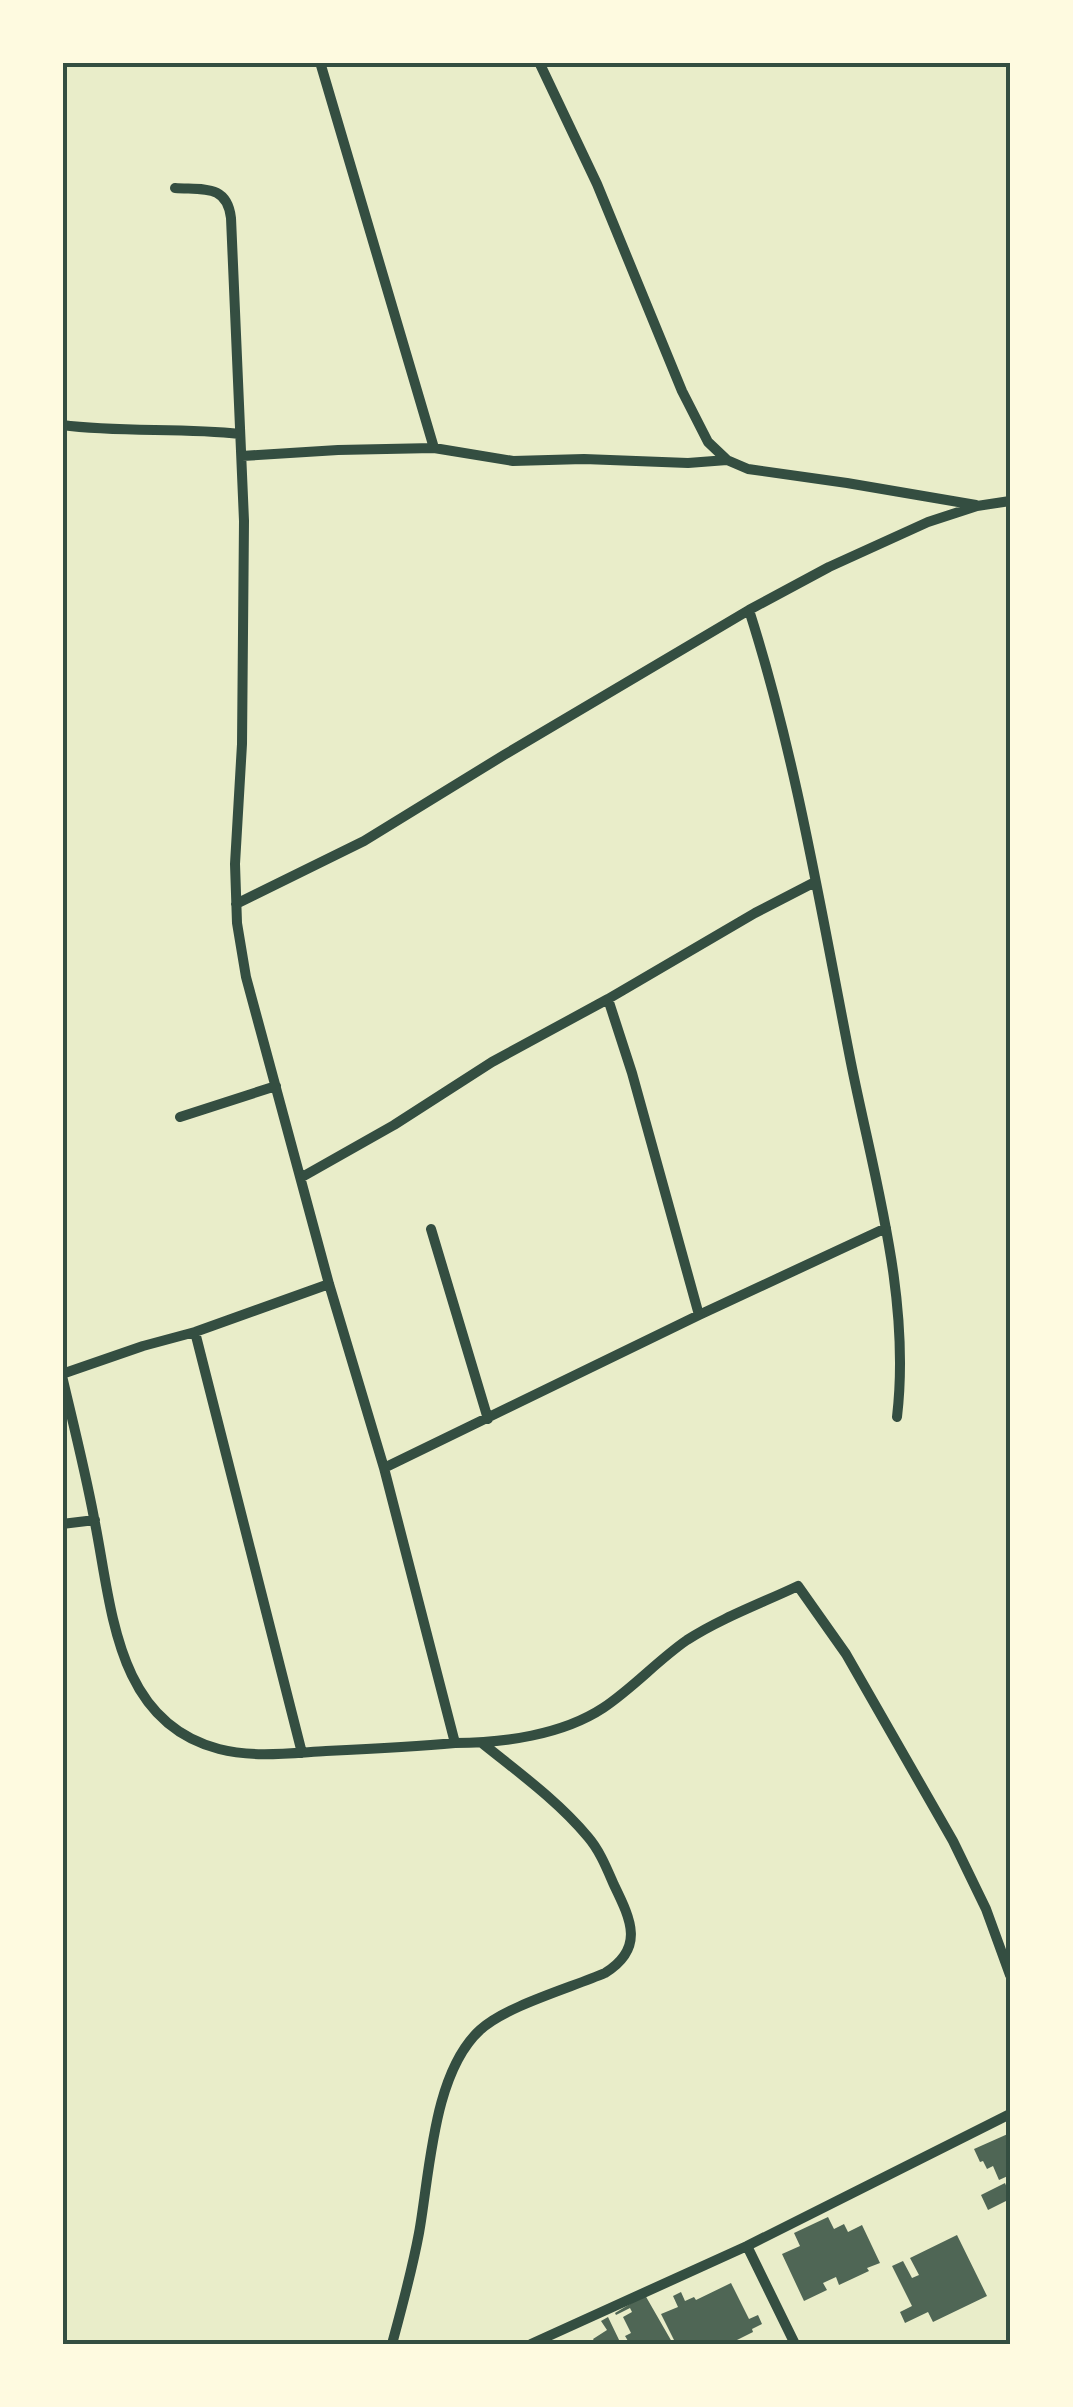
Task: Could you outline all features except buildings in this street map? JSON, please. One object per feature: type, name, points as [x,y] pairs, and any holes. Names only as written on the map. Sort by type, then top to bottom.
[{"type":"street","points":[[320,62],[434,448]]},
{"type":"street","points":[[539,62],[597,184],[682,391],[708,442],[727,460],[748,469],[978,506]]},
{"type":"street","points":[[175,188],[212,190],[226,198],[229,205],[242,456],[244,636],[235,864],[240,946],[455,1742]]},
{"type":"street","points":[[62,424],[240,434]]},
{"type":"street","points":[[242,456],[434,448],[513,461],[727,460]]},
{"type":"street","points":[[236,904],[364,841],[504,754],[829,566],[928,522],[1010,500]]},
{"type":"street","points":[[749,610],[776,704],[886,1228],[900,1336],[897,1416]]},
{"type":"street","points":[[302,1177],[394,1125],[492,1062],[815,882]]},
{"type":"street","points":[[608,999],[699,1315]]},
{"type":"street","points":[[180,1116],[276,1086]]},
{"type":"street","points":[[384,1468],[886,1228]]},
{"type":"street","points":[[431,1229],[488,1419]]},
{"type":"street","points":[[330,1284],[62,1375],[117,1636],[132,1677],[178,1733],[220,1749],[259,1754],[482,1743],[538,1734],[603,1708],[688,1640],[798,1586],[846,1654],[952,1840],[986,1909],[1010,1975]]},
{"type":"street","points":[[195,1332],[302,1753]]},
{"type":"street","points":[[62,1524],[95,1520]]},
{"type":"street","points":[[392,2344],[410,2280],[439,2114],[455,2063],[468,2042],[500,2016],[618,1964],[627,1953],[632,1934],[629,1916],[588,1837],[482,1743]]},
{"type":"street","points":[[537,2344],[746,2246],[1010,2114]]},
{"type":"street","points":[[746,2246],[795,2344]]}]
